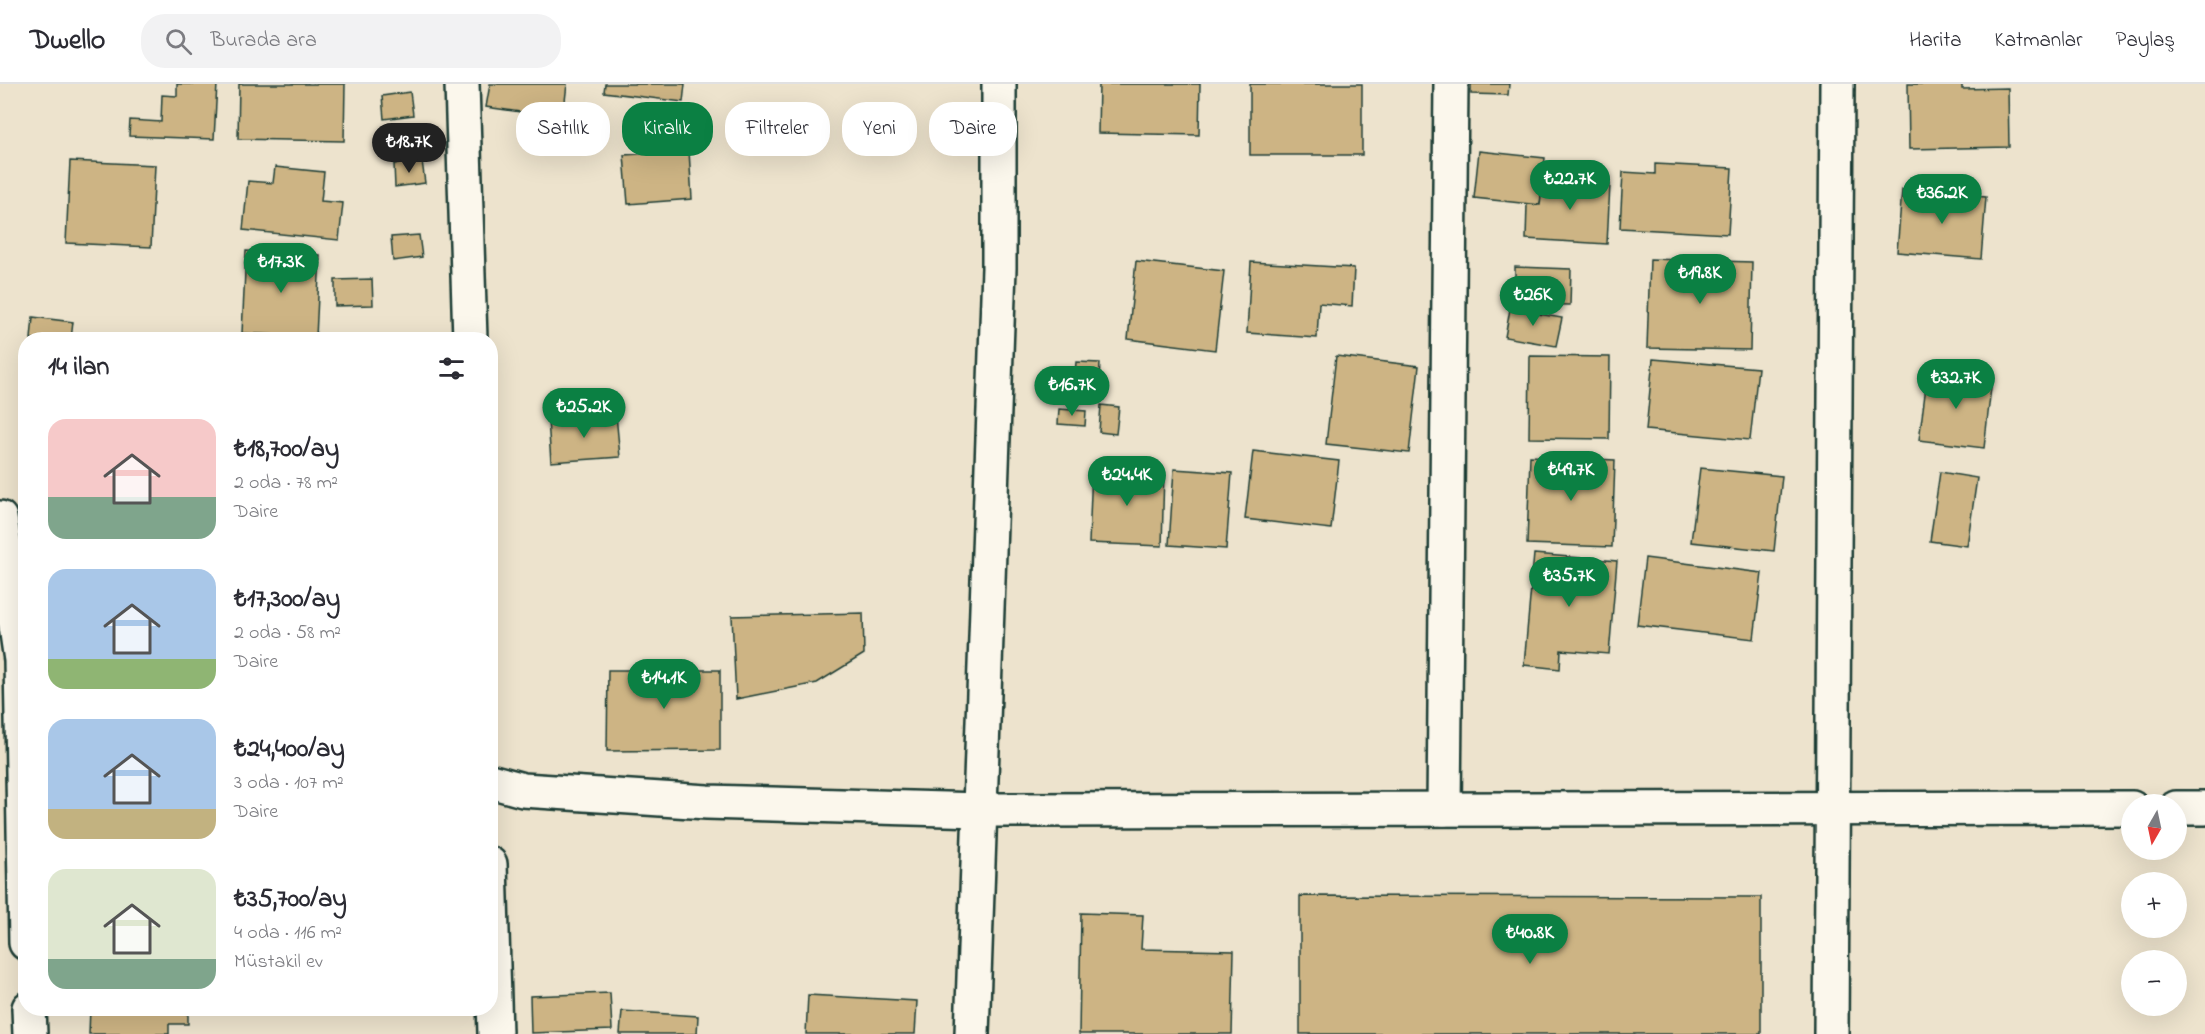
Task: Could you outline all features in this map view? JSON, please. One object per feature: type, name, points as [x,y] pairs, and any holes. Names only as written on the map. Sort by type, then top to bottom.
[{"type":"street","points":[[462,84],[470,332]]},
{"type":"street","points":[[972,1034],[999,268],[999,84]]},
{"type":"street","points":[[1444,809],[1451,84]]},
{"type":"street","points":[[1831,1034],[1830,809],[1837,84]]},
{"type":"street","points":[[0,518],[15,659],[18,737]]},
{"type":"street","points":[[498,783],[523,790],[695,801],[980,810],[2121,808]]},
{"type":"street","points":[[2187,808],[2205,808]]},
{"type":"street","points":[[29,1016],[30,1034]]},
{"type":"street","points":[[494,1016],[495,1034]]},
{"type":"building","points":[[177,84],[217,84],[214,139],[129,136],[130,120],[161,122],[162,95],[177,96]]},
{"type":"building","points":[[239,84],[345,84],[344,141],[238,139]]},
{"type":"building","points":[[490,84],[567,84],[565,102],[516,102],[516,111],[486,107]]},
{"type":"building","points":[[605,84],[685,84],[683,102],[604,92]]},
{"type":"building","points":[[1099,84],[1200,84],[1199,135],[1098,133]]},
{"type":"building","points":[[1250,84],[1362,84],[1362,155],[1250,155]]},
{"type":"building","points":[[1471,84],[1509,84],[1508,95],[1471,94]]},
{"type":"building","points":[[1908,84],[1962,84],[1962,89],[2008,88],[2009,147],[1909,149]]},
{"type":"building","points":[[410,92],[413,115],[384,119],[382,96]]},
{"type":"building","points":[[1479,151],[1545,158],[1540,205],[1474,198]]},
{"type":"building","points":[[624,156],[689,156],[692,199],[628,204]]},
{"type":"building","points":[[70,161],[155,165],[151,247],[66,243]]},
{"type":"building","points":[[422,161],[425,183],[395,187],[394,164]]},
{"type":"building","points":[[1655,164],[1732,168],[1728,234],[1620,228],[1623,172],[1655,174]]},
{"type":"building","points":[[275,167],[324,172],[321,201],[343,203],[339,240],[243,230],[248,181],[273,183]]},
{"type":"building","points":[[1544,170],[1610,184],[1607,244],[1526,239],[1527,204],[1540,205]]},
{"type":"building","points":[[1902,190],[1986,197],[1981,259],[1897,252]]},
{"type":"building","points":[[419,235],[422,257],[393,261],[391,237]]},
{"type":"building","points":[[246,251],[320,255],[316,332],[242,332]]},
{"type":"building","points":[[1650,259],[1752,262],[1750,350],[1647,348]]},
{"type":"building","points":[[1136,261],[1224,271],[1215,350],[1128,339]]},
{"type":"building","points":[[1251,262],[1354,268],[1352,306],[1319,303],[1317,338],[1247,333]]},
{"type":"building","points":[[1515,267],[1571,269],[1570,305],[1515,304]]},
{"type":"building","points":[[372,279],[373,305],[335,306],[335,280]]},
{"type":"building","points":[[1510,309],[1562,318],[1556,346],[1505,337]]},
{"type":"building","points":[[33,317],[73,322],[72,332],[32,332]]},
{"type":"building","points":[[1336,356],[1419,366],[1409,453],[1326,444]]},
{"type":"building","points":[[1530,356],[1610,357],[1609,439],[1529,438]]},
{"type":"building","points":[[1653,359],[1758,368],[1750,440],[1646,430]]},
{"type":"building","points":[[1076,362],[1100,363],[1098,400],[1073,399]]},
{"type":"building","points":[[1928,371],[1992,379],[1984,448],[1919,440]]},
{"type":"building","points":[[1101,405],[1119,407],[1116,434],[1099,432]]},
{"type":"building","points":[[1059,409],[1086,411],[1085,426],[1058,424]]},
{"type":"building","points":[[616,415],[620,457],[551,462],[548,420]]},
{"type":"building","points":[[1253,451],[1339,461],[1331,529],[1245,519]]},
{"type":"building","points":[[1530,456],[1615,460],[1612,547],[1527,544]]},
{"type":"building","points":[[1700,468],[1782,476],[1774,551],[1691,542]]},
{"type":"building","points":[[1092,469],[1164,471],[1162,546],[1089,543]]},
{"type":"building","points":[[1174,469],[1232,473],[1226,549],[1169,545]]},
{"type":"building","points":[[1940,472],[1977,478],[1967,546],[1930,541]]},
{"type":"building","points":[[1534,554],[1617,561],[1609,654],[1561,650],[1560,669],[1524,665]]},
{"type":"building","points":[[1645,558],[1762,573],[1754,639],[1637,625]]},
{"type":"building","points":[[863,613],[864,654],[817,683],[736,699],[732,616]]},
{"type":"building","points":[[608,670],[720,670],[720,750],[607,751]]},
{"type":"building","points":[[1300,896],[1761,897],[1761,1034],[1300,1034]]},
{"type":"building","points":[[1081,913],[1143,915],[1141,949],[1234,951],[1232,1034],[1079,1034]]},
{"type":"building","points":[[610,993],[612,1030],[531,1033],[530,996]]},
{"type":"building","points":[[808,995],[917,1001],[915,1034],[806,1034]]},
{"type":"building","points":[[622,1011],[698,1016],[697,1034],[620,1034]]},
{"type":"building","points":[[90,1016],[188,1016],[188,1024],[169,1024],[169,1034],[89,1034]]}]
